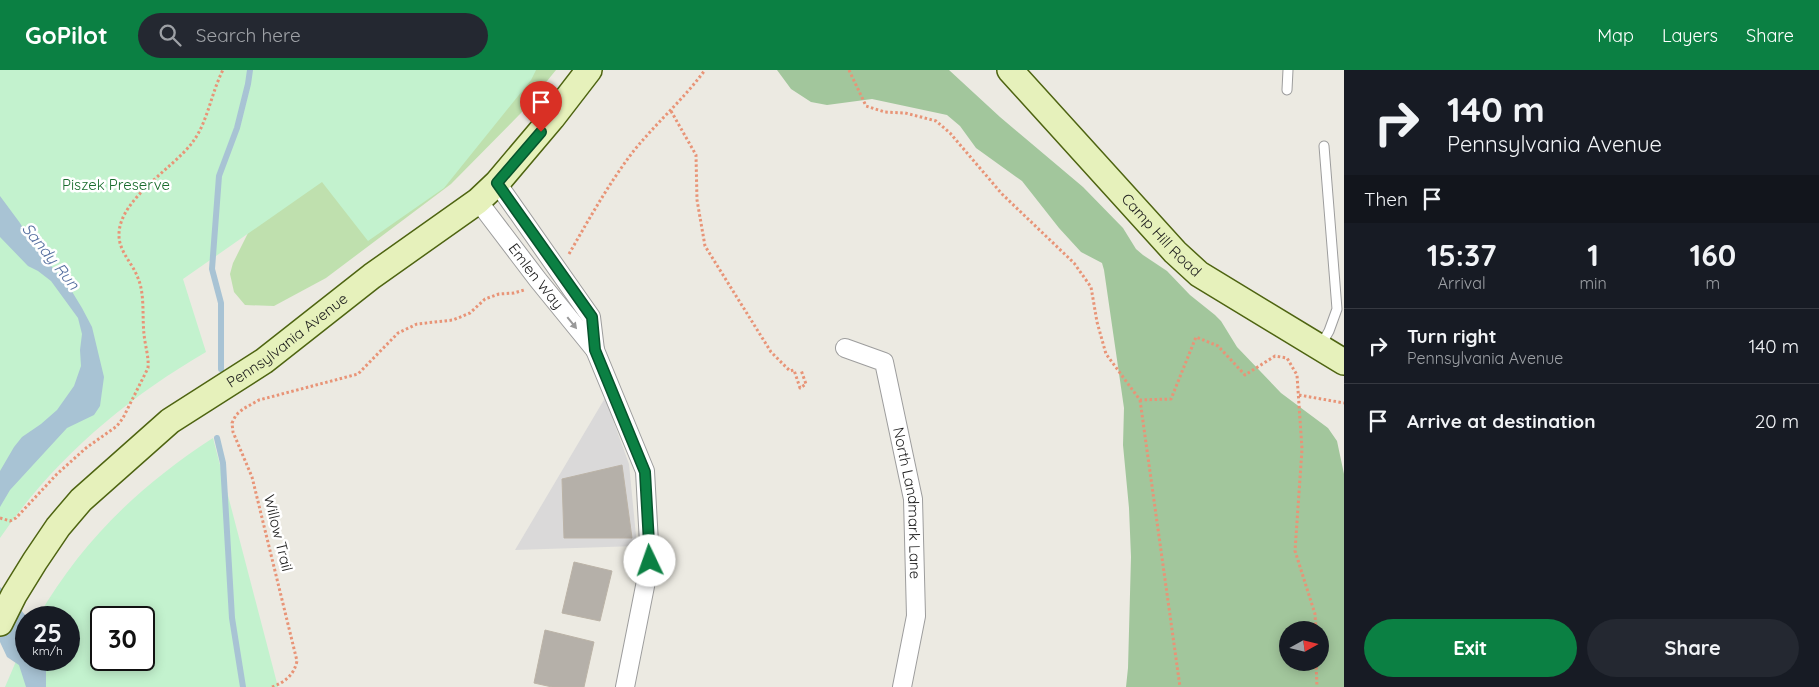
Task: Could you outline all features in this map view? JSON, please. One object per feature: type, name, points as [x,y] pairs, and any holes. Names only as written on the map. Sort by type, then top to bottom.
[{"type":"main road","name":"Pennsylvania Avenue","points":[[0,623],[14,595],[58,527],[82,500],[170,421],[264,361],[372,276],[478,201],[497,183],[552,118],[589,70]]},
{"type":"main road","name":"Camp Hill Road","points":[[1010,70],[1175,252],[1199,274],[1330,354]]},
{"type":"main road","points":[[1330,354],[1344,381]]},
{"type":"street","name":"Emlen Way","points":[[497,183],[592,317],[595,350]]},
{"type":"street","name":"Emlen Way","points":[[478,201],[538,280],[595,350],[645,472],[650,561],[625,687]]},
{"type":"street","name":"North Landmark Lane","points":[[845,348],[884,362],[913,499],[916,616],[902,687]]},
{"type":"lane","points":[[1287,90],[1288,70]]},
{"type":"lane","points":[[1324,146],[1340,308],[1329,331],[1330,354]]},
{"type":"path","points":[[0,518],[10,521],[24,512],[57,474],[86,448],[117,426],[123,418],[148,368],[149,358],[144,334],[141,287],[119,239],[122,218],[140,194],[191,145],[200,131],[223,70]]},
{"type":"path","points":[[849,70],[866,106],[885,112],[921,116],[936,122],[950,133],[1002,194],[1074,263],[1090,288],[1106,354],[1140,400],[1180,687]]},
{"type":"path","points":[[671,110],[696,155],[698,200],[705,246],[771,352],[790,371],[794,370],[800,388],[806,384],[801,370]]},
{"type":"path","points":[[1140,400],[1171,399],[1196,337],[1218,346],[1245,375],[1276,356],[1287,358],[1297,375],[1302,449],[1295,551],[1315,614],[1315,621]]},
{"type":"path","points":[[1299,395],[1344,403]]},
{"type":"path","name":"Willow Trail","points":[[271,397],[259,400],[243,409],[236,415],[232,423],[233,432],[252,477],[297,661],[295,671],[289,678],[272,687]]},
{"type":"path","points":[[1316,671],[1317,687]]},
{"type":"shaded area","points":[[605,398],[629,464],[637,546],[515,550]]},
{"type":"green space","name":"Piszek Preserve","points":[[0,70],[536,70],[531,80],[444,188],[368,241],[322,182],[183,279],[206,352],[147,390],[93,433],[44,482],[0,538]]},
{"type":"green space","points":[[299,70],[556,70],[521,113],[451,184],[326,278],[274,306],[245,305],[234,292],[230,274],[233,263],[251,227]]},
{"type":"green space","points":[[777,70],[949,70],[1000,117],[1083,187],[1123,228],[1136,249],[1167,271],[1190,295],[1221,321],[1237,347],[1281,393],[1328,428],[1337,441],[1344,474],[1344,687],[1126,687],[1131,557],[1123,445],[1124,408],[1102,263],[1081,252],[1059,228],[1022,181],[976,148],[960,126],[947,115],[872,99],[827,105],[811,102],[791,89]]},
{"type":"green space","points":[[213,438],[278,687],[5,687],[15,664],[15,671],[80,671],[80,606],[45,606],[55,589],[93,540],[114,517],[161,476]]},
{"type":"water","points":[[0,196],[20,223],[34,247],[68,285],[82,308],[92,327],[104,377],[100,406],[94,415],[67,428],[10,490],[0,507],[0,471],[22,437],[57,410],[74,386],[81,366],[82,334],[78,318],[51,281],[28,266],[0,237]]},
{"type":"water","points":[[0,587],[17,606],[15,606],[15,662],[7,657],[0,642]]},
{"type":"water","points":[[21,671],[46,671],[46,687],[26,687]]},
{"type":"building","points":[[622,465],[632,538],[564,538],[562,479]]},
{"type":"building","points":[[574,562],[612,571],[600,621],[562,613]]},
{"type":"building","points":[[545,630],[594,642],[584,687],[552,687],[534,683]]},
{"type":"waterway","points":[[221,369],[221,303],[212,269],[219,176],[237,128],[250,70]]},
{"type":"waterway","points":[[217,438],[223,463],[232,618],[243,687]]},
{"type":"route","points":[[541,132],[497,183],[592,317],[595,350],[645,472],[650,561]]},
{"type":"water label","name":"Sandy Run","points":[[51,256]]}]
